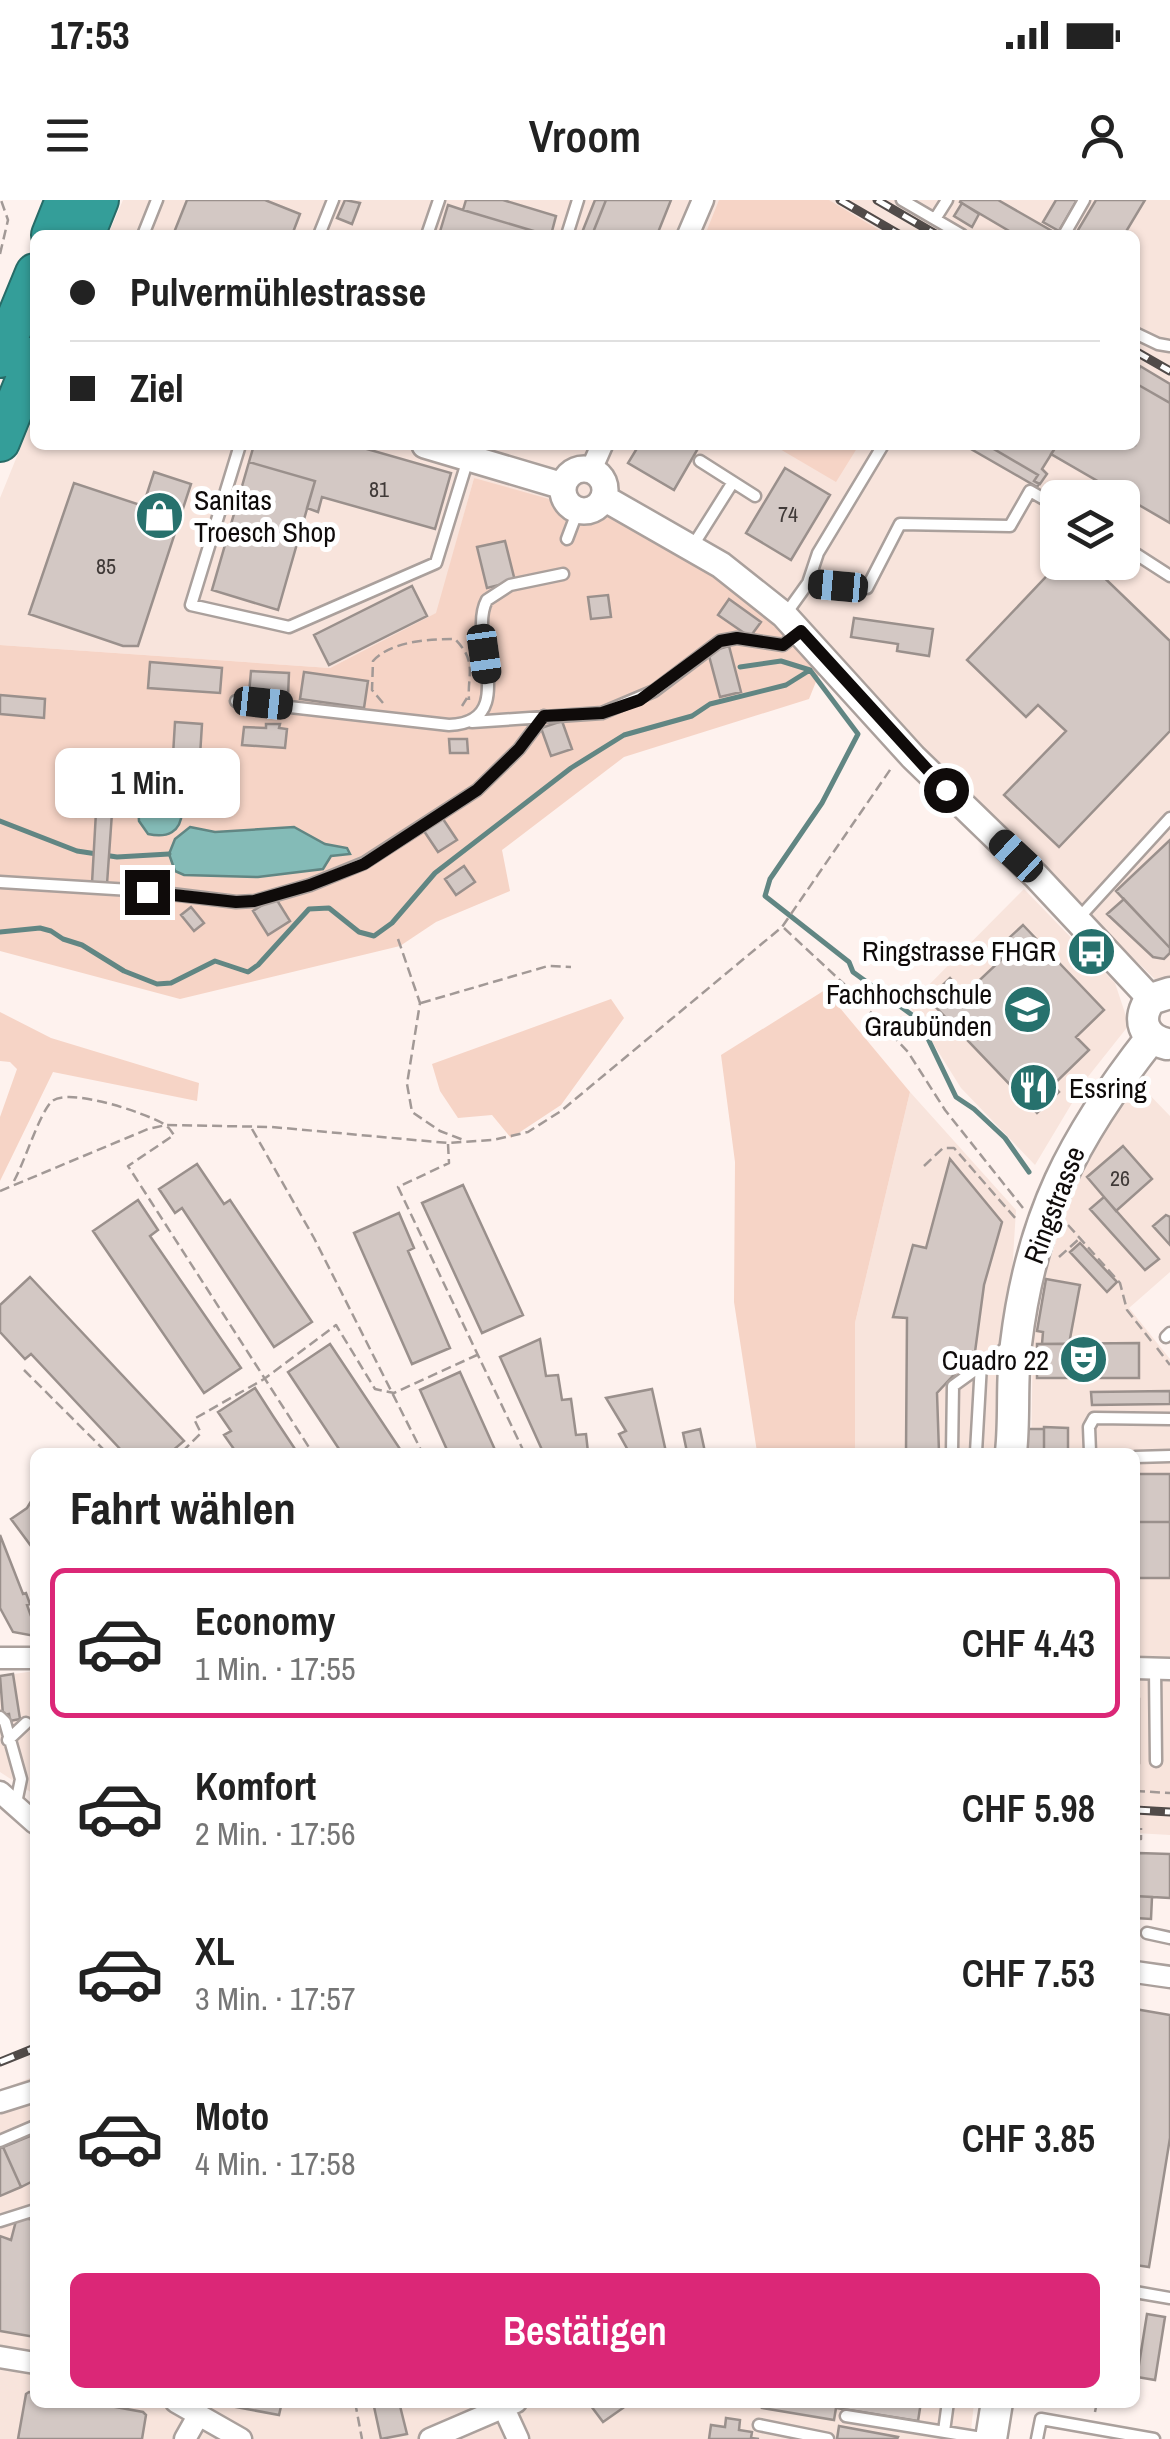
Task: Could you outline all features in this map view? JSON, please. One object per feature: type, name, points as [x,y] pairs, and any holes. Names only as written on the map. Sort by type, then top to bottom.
[{"type":"highway","points":[[53,230],[65,200]]},
{"type":"highway","points":[[87,230],[99,200]]},
{"type":"highway","points":[[0,358],[30,285]]},
{"type":"highway","points":[[0,442],[30,368]]},
{"type":"main road","points":[[1160,1041],[1146,1031],[1143,1014],[1161,996]]},
{"type":"main road","name":"Ringstrasse","points":[[1011,1448],[1016,1340],[1027,1272],[1057,1183],[1084,1131],[1160,1041]]},
{"type":"main road","points":[[991,2439],[996,2408]]},
{"type":"street","points":[[690,230],[703,200]]},
{"type":"street","points":[[449,450],[563,486]]},
{"type":"street","points":[[591,470],[600,450]]},
{"type":"street","points":[[591,470],[604,483],[604,498],[590,510],[578,510],[566,501],[563,486],[572,472],[591,470]]},
{"type":"street","points":[[604,498],[721,565],[793,623],[913,757],[1076,920],[1161,996]]},
{"type":"street","points":[[0,1658],[30,1658]]},
{"type":"street","points":[[8,1798],[30,1819]]},
{"type":"street","points":[[1140,1973],[1170,1977]]},
{"type":"street","points":[[0,2102],[30,2092]]},
{"type":"street","points":[[0,2357],[30,2362]]},
{"type":"street","points":[[185,2408],[241,2439]]},
{"type":"street","points":[[430,2439],[498,2408]]},
{"type":"street","points":[[508,2408],[518,2439]]},
{"type":"street","points":[[185,2439],[198,2416]]},
{"type":"lane","points":[[145,230],[157,200]]},
{"type":"lane","points":[[321,230],[333,200]]},
{"type":"lane","points":[[429,230],[439,200]]},
{"type":"lane","points":[[569,230],[578,200]]},
{"type":"lane","points":[[902,200],[954,230]]},
{"type":"lane","points":[[935,219],[947,200]]},
{"type":"lane","points":[[1067,230],[1084,200]]},
{"type":"lane","points":[[1140,335],[1170,346]]},
{"type":"lane","points":[[238,450],[191,605],[289,627],[436,563],[477,456]]},
{"type":"lane","points":[[236,700],[448,725],[602,713],[640,700],[720,641],[737,638],[783,645],[818,552],[880,450]]},
{"type":"lane","points":[[700,462],[755,496]]},
{"type":"lane","points":[[691,548],[733,482]]},
{"type":"lane","points":[[808,583],[867,588],[900,524],[1010,526],[1030,491],[1040,497]]},
{"type":"lane","points":[[567,539],[578,510]]},
{"type":"lane","points":[[1140,557],[1170,576]]},
{"type":"lane","points":[[466,723],[483,709],[488,684],[480,625],[487,600],[510,585],[563,574]]},
{"type":"lane","points":[[0,882],[236,902],[254,901],[310,885],[364,864],[477,790],[519,749],[544,716]]},
{"type":"lane","points":[[1076,920],[1170,818]]},
{"type":"lane","points":[[952,1448],[952,1386],[1016,1340]]},
{"type":"lane","points":[[976,1448],[981,1363]]},
{"type":"lane","points":[[1090,1448],[1089,1426],[1094,1418],[1170,1418]]},
{"type":"lane","points":[[1140,1457],[1170,1456]]},
{"type":"lane","points":[[1153,1669],[1156,1761]]},
{"type":"lane","points":[[0,1717],[5,1722],[21,1779],[8,1798]]},
{"type":"lane","points":[[8,1740],[26,1724]]},
{"type":"lane","points":[[1147,1933],[1170,1938]]},
{"type":"lane","points":[[0,2141],[30,2128]]},
{"type":"lane","points":[[0,2221],[30,2212]]},
{"type":"lane","points":[[1140,2293],[1170,2298]]},
{"type":"lane","points":[[944,2431],[947,2408]]},
{"type":"lane","points":[[846,2416],[991,2439]]},
{"type":"lane","points":[[1038,2439],[1041,2419],[1098,2434],[1154,2439]]},
{"type":"lane","points":[[759,2425],[828,2439]]},
{"type":"path","points":[[0,254],[8,220],[1,200]]},
{"type":"path","points":[[388,706],[372,690],[372,661],[389,649],[455,639],[469,656],[472,671],[467,698],[455,711]]},
{"type":"path","points":[[467,698],[483,709]]},
{"type":"path","points":[[0,1191],[14,1182],[166,1125],[448,1143],[493,1140],[528,1132],[560,1111],[783,926],[897,760]]},
{"type":"path","points":[[783,926],[908,1052],[945,1110],[1023,1208]]},
{"type":"path","points":[[398,940],[420,1003],[407,1084],[412,1112],[440,1131],[468,1141]]},
{"type":"path","points":[[420,1003],[548,966],[571,967]]},
{"type":"path","points":[[14,1182],[44,1116],[52,1102],[62,1095],[110,1105],[166,1125],[174,1136],[128,1166],[309,1448]]},
{"type":"path","points":[[252,1128],[314,1238],[420,1448]]},
{"type":"path","points":[[448,1143],[448,1164],[398,1188],[522,1448]]},
{"type":"path","points":[[924,1166],[943,1148],[954,1148],[1018,1221]]},
{"type":"path","points":[[1064,1220],[1120,1283],[1129,1314],[1170,1365]]},
{"type":"path","points":[[1059,1258],[1080,1238]]},
{"type":"path","points":[[186,1448],[201,1434],[194,1418],[264,1379],[336,1325],[374,1389],[394,1393],[478,1355]]},
{"type":"path","points":[[24,1370],[102,1448]]},
{"type":"path","points":[[1140,1791],[1170,1793]]},
{"type":"path","points":[[1140,1838],[1141,1828]]},
{"type":"path","points":[[356,2408],[362,2439]]},
{"type":"shaded area","points":[[123,200],[1170,200],[1170,994],[826,657],[474,478],[437,613],[330,668],[0,645],[0,498],[30,424],[30,450],[1140,450],[1140,230],[110,230]]},
{"type":"shaded area","points":[[719,200],[829,200],[879,230],[707,230]]},
{"type":"shaded area","points":[[782,450],[856,450],[836,482]]},
{"type":"shaded area","points":[[474,478],[663,531],[826,657],[809,699],[624,757],[502,850],[510,891],[436,922],[400,946],[180,999],[0,951],[0,645],[330,668],[436,613]]},
{"type":"shaded area","name":"Fachhochschule Graubünden","points":[[1024,889],[1115,983],[1129,1025],[1087,1078],[1035,1165],[961,1088],[909,1005]]},
{"type":"shaded area","points":[[825,990],[910,1092],[855,1323],[855,1448],[756,1448],[734,1302],[735,1162],[721,1055]]},
{"type":"shaded area","points":[[611,999],[624,1018],[561,1105],[511,1138],[492,1115],[458,1118],[440,1091],[432,1064]]},
{"type":"shaded area","points":[[0,1012],[51,1038],[199,1083],[197,1101],[53,1072],[0,1181],[0,1117],[17,1069],[10,1062],[0,1061]]},
{"type":"shaded area","points":[[1141,1086],[1170,1116],[1170,1272],[1129,1308],[1170,1359],[1170,1835],[1140,1833],[1140,1448],[1031,1448],[1033,1340],[1048,1266],[1072,1193],[1124,1101]]},
{"type":"shaded area","points":[[910,1092],[1016,1210],[1001,1448],[855,1448],[855,1323]]},
{"type":"shaded area","points":[[30,1672],[30,1792],[0,1772],[0,1676]]},
{"type":"shaded area","points":[[30,2078],[30,2408],[973,2408],[970,2439],[0,2439],[0,2090]]},
{"type":"water","points":[[155,796],[171,801],[182,811],[176,829],[167,834],[148,834],[139,821],[138,802]]},
{"type":"water","points":[[190,827],[215,832],[294,827],[325,844],[347,848],[350,854],[331,856],[323,869],[258,877],[184,875],[175,871],[169,854],[175,839]]},
{"type":"building","points":[[187,200],[265,200],[300,214],[294,230],[175,230]]},
{"type":"building","points":[[345,200],[360,203],[352,224],[337,218]]},
{"type":"building","points":[[466,200],[503,200],[556,216],[552,230],[530,230],[463,210]]},
{"type":"building","points":[[595,200],[606,200],[594,230],[583,230]]},
{"type":"building","points":[[606,200],[671,200],[659,230],[594,230]]},
{"type":"building","points":[[998,200],[1050,230],[1008,230],[960,202]]},
{"type":"building","points":[[1056,200],[1077,200],[1060,230],[1043,222]]},
{"type":"building","points":[[1096,200],[1145,200],[1127,230],[1078,230]]},
{"type":"building","points":[[962,203],[979,214],[972,227],[954,216]]},
{"type":"building","points":[[448,205],[530,230],[440,230]]},
{"type":"building","points":[[1140,366],[1170,384],[1170,403],[1140,386]]},
{"type":"building","points":[[1140,386],[1170,403],[1170,523],[1140,506],[1140,480],[1096,480],[1051,454],[1054,450],[1140,450]]},
{"type":"building","points":[[253,450],[370,450],[451,473],[435,529],[322,497],[318,512],[307,508],[315,481],[249,462]]},
{"type":"building","points":[[636,450],[697,450],[674,490],[628,463]]},
{"type":"building","points":[[973,450],[996,450],[1038,475],[1034,481],[1039,484],[1037,487]]},
{"type":"building","points":[[996,450],[1054,450],[1042,469],[1047,474],[1040,484],[1034,481],[1038,475]]},
{"type":"building","points":[[249,462],[315,481],[278,610],[212,590]]},
{"type":"building","points":[[785,468],[830,495],[791,560],[746,533]]},
{"type":"building","points":[[154,472],[191,484],[138,646],[123,646],[29,614],[74,483],[143,506]]},
{"type":"building","points":[[505,541],[515,581],[487,588],[477,547]]},
{"type":"building","points":[[1043,580],[1107,580],[1170,641],[1170,731],[1059,847],[1004,795],[1066,731],[1038,705],[1026,717],[967,660]]},
{"type":"building","points":[[412,586],[427,616],[329,665],[314,635]]},
{"type":"building","points":[[608,595],[611,617],[591,619],[588,597]]},
{"type":"building","points":[[729,599],[761,622],[750,637],[718,615]]},
{"type":"building","points":[[854,618],[933,629],[929,656],[897,651],[898,644],[851,637]]},
{"type":"building","points":[[729,646],[741,692],[720,697],[708,652]]},
{"type":"building","points":[[150,662],[222,668],[220,693],[148,688]]},
{"type":"building","points":[[251,671],[289,673],[288,696],[249,694]]},
{"type":"building","points":[[304,672],[368,681],[364,708],[300,699]]},
{"type":"building","points":[[0,695],[45,699],[44,718],[0,714]]},
{"type":"building","points":[[562,721],[572,749],[551,756],[541,728]]},
{"type":"building","points":[[175,722],[202,724],[200,756],[173,755]]},
{"type":"building","points":[[266,724],[280,724],[279,728],[287,729],[285,748],[242,745],[244,727],[266,728]]},
{"type":"building","points":[[449,739],[467,739],[468,753],[450,753]]},
{"type":"building","points":[[96,812],[112,813],[107,884],[92,883]]},
{"type":"building","points":[[441,816],[457,840],[438,852],[422,828]]},
{"type":"building","points":[[1170,840],[1170,948],[1116,891]]},
{"type":"building","points":[[464,866],[475,882],[456,895],[445,879]]},
{"type":"building","points":[[275,897],[290,921],[268,935],[253,911]]},
{"type":"building","points":[[1124,899],[1170,948],[1164,959],[1153,957],[1107,914]]},
{"type":"building","points":[[191,907],[204,923],[194,931],[181,915]]},
{"type":"building","points":[[1023,925],[1104,1010],[1076,1037],[1089,1050],[1053,1085],[1059,1092],[1037,1113],[928,999],[950,978],[965,994],[1002,959],[995,951]]},
{"type":"building","points":[[1123,1146],[1152,1179],[1116,1211],[1087,1177]]},
{"type":"building","points":[[950,1159],[1002,1222],[984,1285],[975,1352],[937,1393],[939,1448],[906,1448],[907,1318],[893,1317],[913,1245],[926,1248]]},
{"type":"building","points":[[197,1164],[224,1204],[230,1200],[312,1322],[274,1347],[182,1208],[175,1213],[159,1189]]},
{"type":"building","points":[[463,1185],[523,1315],[482,1333],[422,1203]]},
{"type":"building","points":[[1104,1197],[1159,1259],[1145,1270],[1090,1209]]},
{"type":"building","points":[[138,1200],[158,1230],[150,1236],[241,1368],[204,1393],[93,1231]]},
{"type":"building","points":[[399,1213],[414,1248],[408,1251],[450,1348],[412,1364],[354,1233]]},
{"type":"building","points":[[1166,1215],[1170,1217],[1170,1245],[1153,1226]]},
{"type":"building","points":[[1080,1243],[1117,1282],[1107,1292],[1070,1252]]},
{"type":"building","points":[[30,1277],[184,1441],[176,1448],[119,1448],[31,1354],[25,1359],[0,1332],[0,1305]]},
{"type":"building","points":[[1046,1279],[1080,1285],[1069,1344],[1042,1344],[1043,1332],[1037,1331]]},
{"type":"building","points":[[540,1339],[546,1376],[558,1375],[562,1400],[571,1399],[576,1435],[586,1434],[588,1448],[541,1448],[500,1357]]},
{"type":"building","points":[[1139,1343],[1139,1378],[1037,1378],[1037,1344]]},
{"type":"building","points":[[330,1344],[399,1448],[338,1448],[288,1372]]},
{"type":"building","points":[[460,1372],[494,1448],[446,1448],[420,1390]]},
{"type":"building","points":[[255,1388],[294,1448],[233,1448],[224,1435],[231,1431],[218,1412]]},
{"type":"building","points":[[652,1389],[665,1448],[627,1448],[619,1434],[626,1431],[606,1398]]},
{"type":"building","points":[[1170,1391],[1170,1404],[1092,1405],[1091,1392]]},
{"type":"building","points":[[1044,1427],[1068,1428],[1068,1448],[1044,1448]]},
{"type":"building","points":[[700,1429],[704,1448],[686,1448],[683,1433]]},
{"type":"building","points":[[1026,1429],[1044,1429],[1044,1448],[1026,1448]]},
{"type":"building","points":[[1140,1474],[1170,1474],[1170,1522],[1140,1522]]},
{"type":"building","points":[[30,1503],[30,1545],[11,1519]]},
{"type":"building","points":[[1140,1522],[1170,1522],[1170,1578],[1140,1578]]},
{"type":"building","points":[[0,1535],[30,1604],[30,1635],[13,1632],[0,1608]]},
{"type":"building","points":[[13,1674],[20,1719],[10,1721],[9,1714],[3,1715],[0,1676]]},
{"type":"building","points":[[1140,1853],[1170,1854],[1170,1898],[1140,1896]]},
{"type":"building","points":[[1140,1896],[1152,1897],[1151,1919],[1140,1918]]},
{"type":"building","points":[[1140,2010],[1170,2015],[1170,2138],[1149,2267],[1140,2266]]},
{"type":"building","points":[[30,2136],[30,2182],[21,2187],[3,2147]]},
{"type":"building","points":[[3,2147],[21,2187],[0,2196],[0,2148]]},
{"type":"building","points":[[17,2217],[30,2219],[30,2336],[0,2331],[0,2236],[11,2240]]},
{"type":"building","points":[[1147,2314],[1165,2317],[1155,2380],[1140,2378]]},
{"type":"building","points":[[30,2392],[30,2408],[121,2408],[143,2412],[146,2415],[142,2439],[18,2439],[26,2394]]},
{"type":"building","points":[[241,2408],[281,2408],[279,2415]]},
{"type":"building","points":[[374,2408],[400,2408],[407,2434],[381,2439]]},
{"type":"building","points":[[592,2408],[623,2408],[603,2422]]},
{"type":"building","points":[[762,2408],[836,2408],[834,2420]]},
{"type":"building","points":[[836,2408],[920,2408],[918,2421]]},
{"type":"building","points":[[726,2418],[740,2420],[739,2430],[752,2432],[751,2438],[759,2439],[709,2439],[711,2425],[725,2427]]},
{"type":"building","points":[[839,2426],[898,2437],[837,2439]]},
{"type":"waterway","points":[[740,667],[781,661],[810,670]]},
{"type":"waterway","points":[[0,932],[40,928],[51,931],[124,971],[157,984],[171,983],[215,961],[248,972],[309,909],[329,908],[359,932],[374,936],[392,923],[435,873],[571,768],[624,735],[692,716],[710,704],[786,685],[810,670],[858,734],[822,803],[770,879],[765,896],[849,962],[853,972],[919,1020],[956,1097],[1005,1138],[1029,1172]]},
{"type":"waterway","points":[[0,821],[77,851],[117,857],[169,854]]},
{"type":"railway","points":[[840,200],[891,230]]},
{"type":"railway","points":[[877,200],[928,230]]},
{"type":"railway","points":[[1140,354],[1170,371]]},
{"type":"railway","points":[[1140,1810],[1170,1812]]},
{"type":"railway","points":[[0,2062],[30,2050]]},
{"type":"place","name":"Sanitas Troesch Shop","points":[[159,516]]},
{"type":"place","name":"Ringstrasse FHGR","points":[[1091,951]]},
{"type":"place","name":"Fachhochschule Graubünden","points":[[1027,1010]]},
{"type":"place","name":"Essring","points":[[1034,1088]]},
{"type":"place","name":"Cuadro 22","points":[[1084,1360]]},
{"type":"route","points":[[147,892],[254,901],[364,864],[477,790],[519,749],[544,716],[602,713],[640,700],[708,649],[728,639],[783,645],[801,631],[946,790]]}]
